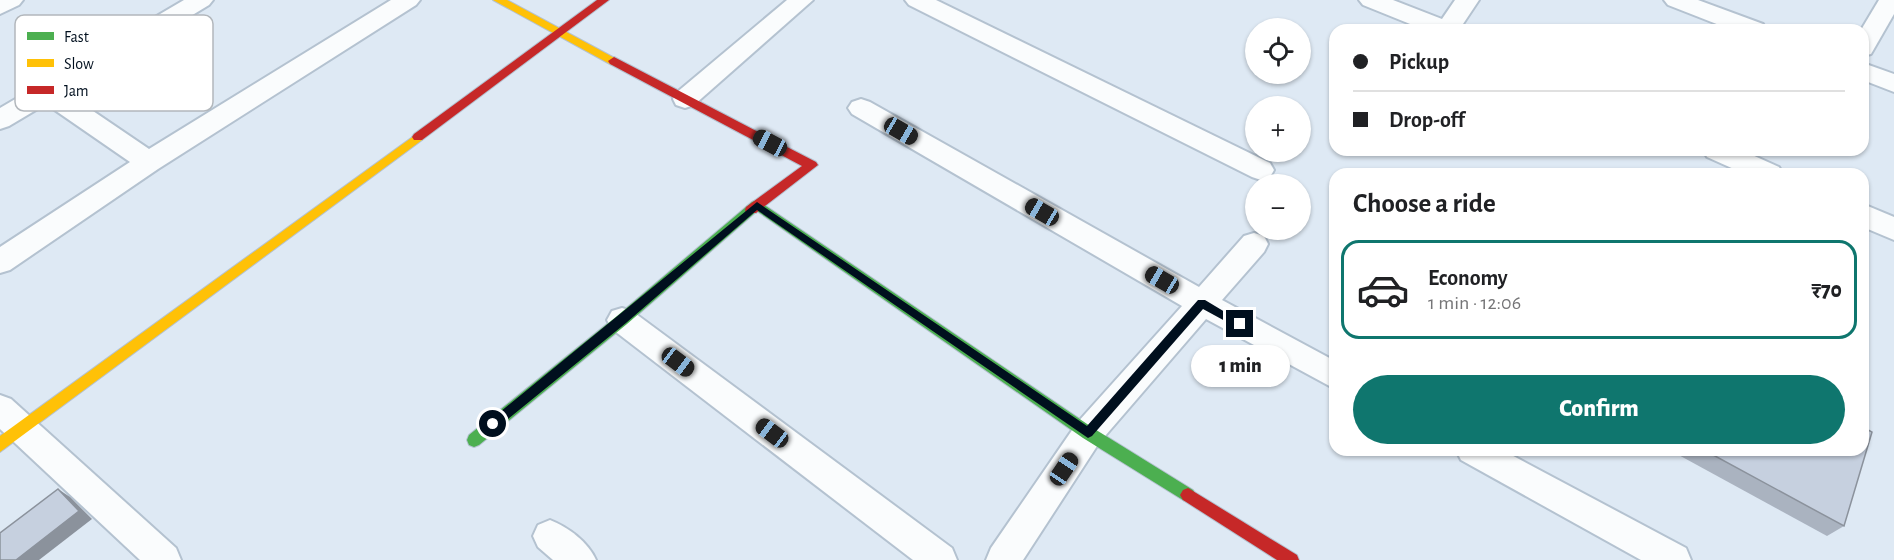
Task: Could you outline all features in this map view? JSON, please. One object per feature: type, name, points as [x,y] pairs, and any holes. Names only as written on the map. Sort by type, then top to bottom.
[{"type":"street","points":[[0,6],[11,0]]},
{"type":"street","points":[[176,15],[201,0]]},
{"type":"street","points":[[0,262],[149,162],[408,0]]},
{"type":"street","points":[[474,440],[622,320],[757,205],[812,165],[498,0]]},
{"type":"street","points":[[153,557],[7,428],[604,0]]},
{"type":"street","points":[[685,99],[801,0]]},
{"type":"street","points":[[917,0],[1261,170]]},
{"type":"street","points":[[1371,0],[1432,24]]},
{"type":"street","points":[[1451,24],[1467,0]]},
{"type":"street","points":[[1676,0],[1739,24]]},
{"type":"street","points":[[1869,37],[1889,2]]},
{"type":"street","points":[[1869,73],[1894,83]]},
{"type":"street","points":[[861,108],[1202,303],[1329,373]]},
{"type":"street","points":[[0,120],[15,111]]},
{"type":"street","points":[[75,111],[149,162]]},
{"type":"street","points":[[1730,156],[1756,168]]},
{"type":"street","points":[[757,205],[1088,433],[1291,560]]},
{"type":"street","points":[[1869,218],[1894,229]]},
{"type":"street","points":[[1003,560],[1088,433],[1254,244]]},
{"type":"street","points":[[622,320],[940,560]]},
{"type":"street","points":[[1483,456],[1674,560]]},
{"type":"street","points":[[550,536],[579,560]]},
{"type":"building","points":[[1715,456],[1865,456],[1844,526]]},
{"type":"building","points":[[58,489],[79,511],[16,560],[0,560],[0,533]]},
{"type":"traffic: fast","points":[[757,205],[1088,433],[1188,495]]},
{"type":"traffic: fast","points":[[474,440],[622,320],[751,210]]},
{"type":"traffic: slow","points":[[498,0],[614,61]]},
{"type":"traffic: slow","points":[[0,445],[418,137]]},
{"type":"traffic: jam","points":[[418,137],[604,0]]},
{"type":"traffic: jam","points":[[614,61],[812,165],[751,210]]},
{"type":"traffic: jam","points":[[1188,495],[1291,560]]},
{"type":"route","points":[[493,424],[622,320],[757,205],[1088,433],[1202,303],[1240,324]]}]
